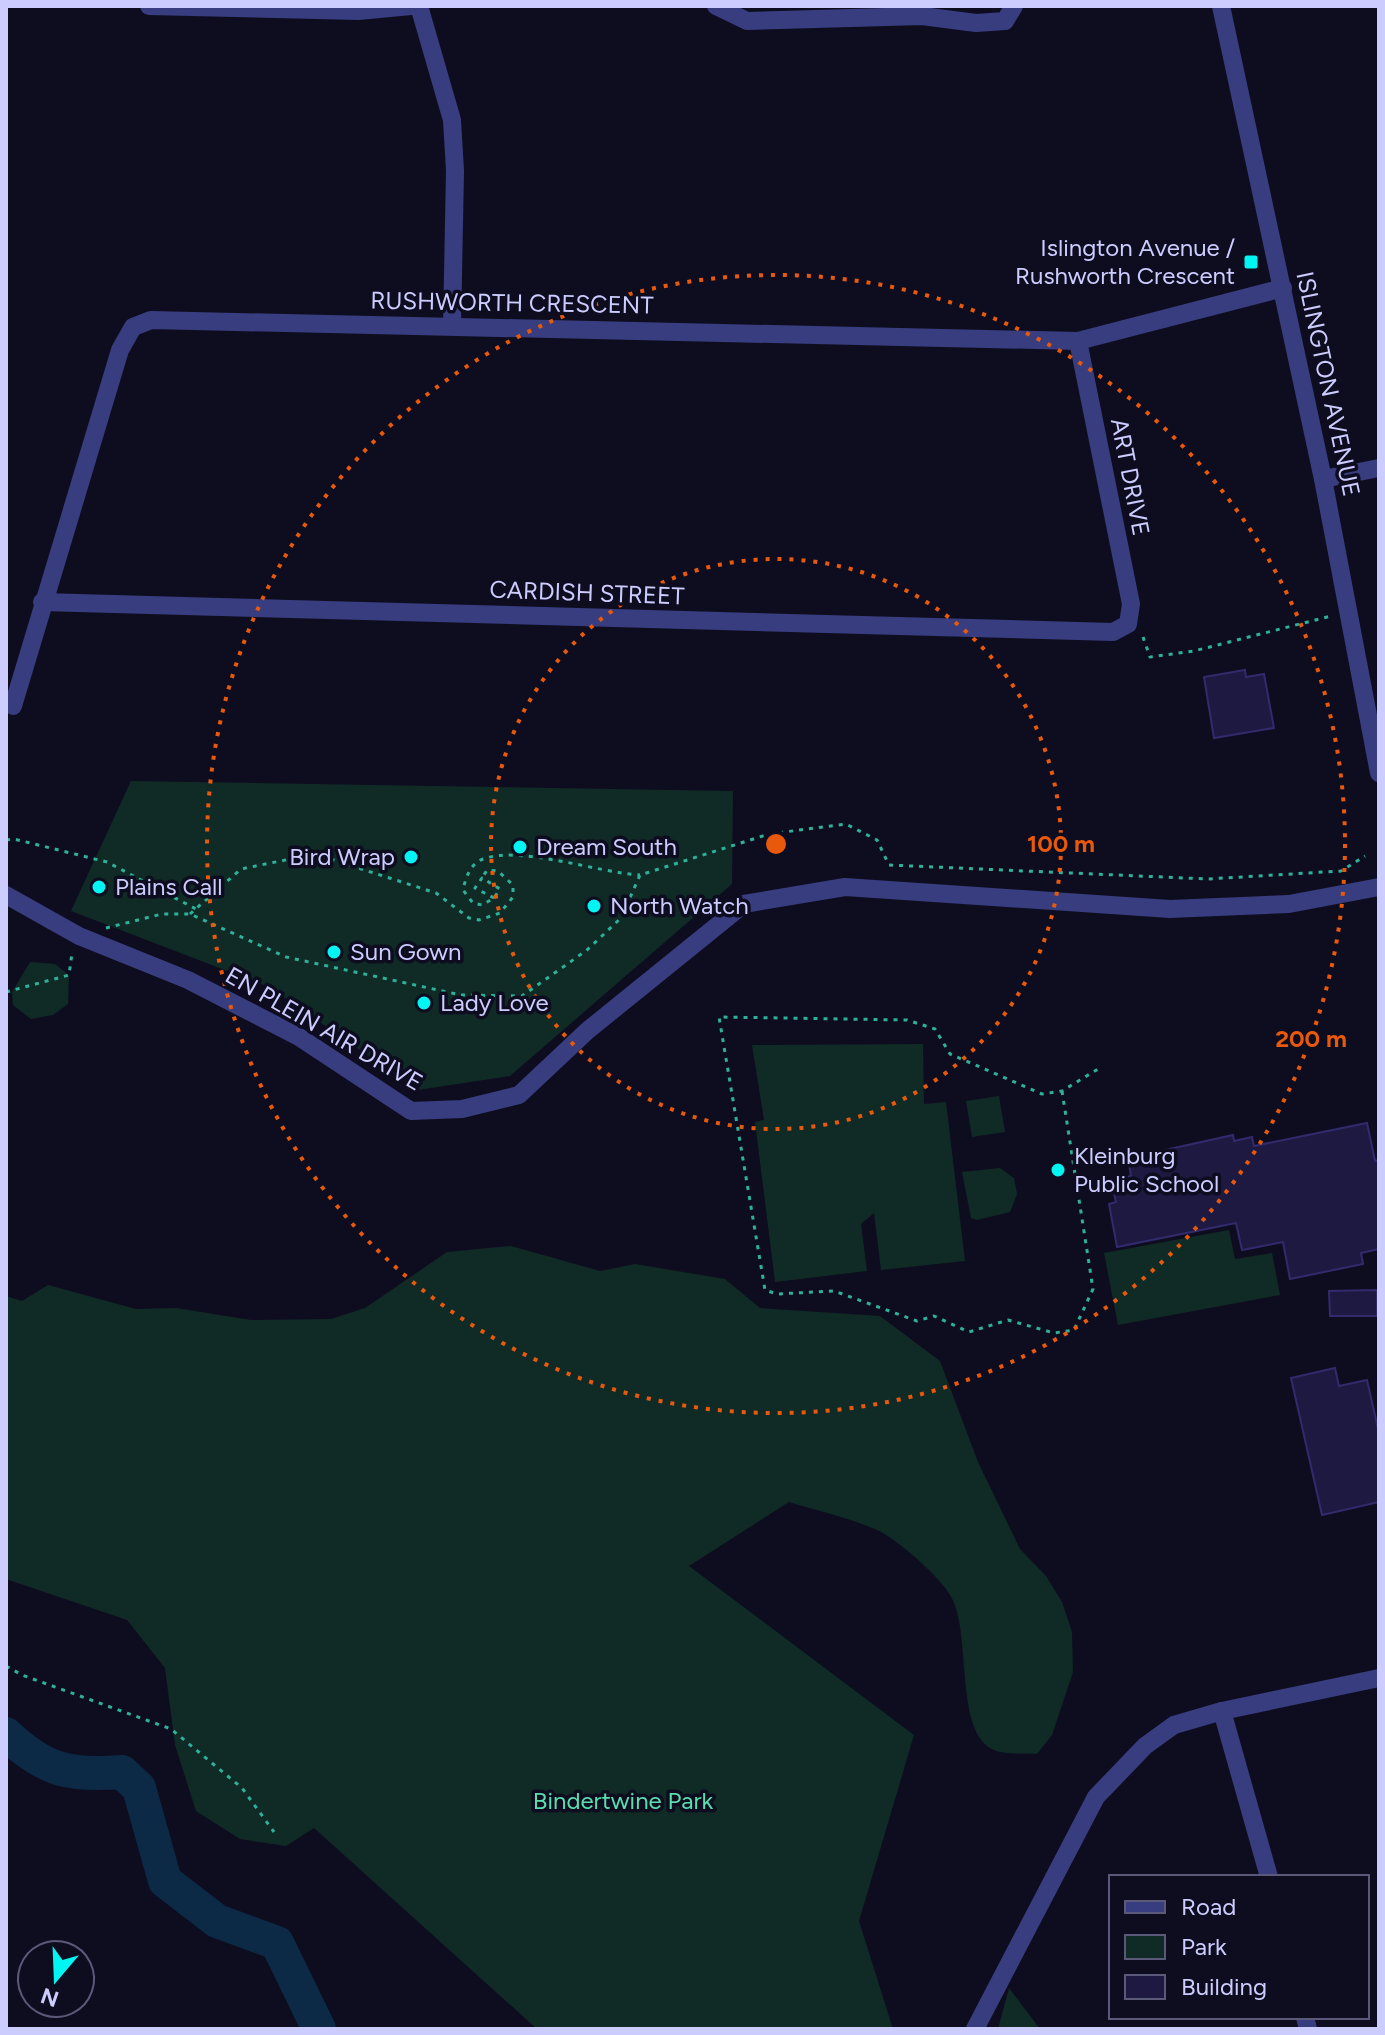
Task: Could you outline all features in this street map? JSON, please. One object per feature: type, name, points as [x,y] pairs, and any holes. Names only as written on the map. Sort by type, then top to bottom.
[{"type":"street","points":[[149,6],[358,11],[411,6]]},
{"type":"street","points":[[419,6],[452,120],[455,171],[452,326]]},
{"type":"street","points":[[716,6],[747,21],[922,16],[976,23],[1005,21],[1014,6]]},
{"type":"street","name":"ISLINGTON AVENUE","points":[[1221,6],[1323,479],[1379,773]]},
{"type":"street","name":"RUSHWORTH CRESCENT","points":[[13,706],[120,350],[133,327],[161,320],[1078,341],[1283,288]]},
{"type":"street","name":"ART DRIVE","points":[[1078,341],[1131,604],[1128,624]]},
{"type":"street","points":[[1323,479],[1379,468]]},
{"type":"street","name":"CARDISH STREET","points":[[42,602],[1113,632],[1128,624]]},
{"type":"street","name":"EN PLEIN AIR DRIVE","points":[[6,895],[79,936],[188,980],[299,1037],[411,1111],[462,1109],[519,1095],[587,1031],[744,904],[845,887],[1170,909],[1289,904],[1379,887]]},
{"type":"street","points":[[975,2029],[1096,1797],[1145,1746],[1174,1725],[1222,1711],[1379,1678]]},
{"type":"street","points":[[1222,1711],[1268,1875]]},
{"type":"path","points":[[1128,624],[1145,639],[1150,657],[1194,651],[1350,612]]},
{"type":"path","points":[[482,878],[500,889],[494,898],[482,905],[473,903],[463,890],[472,866],[482,859],[527,857],[640,875],[769,834],[846,824],[877,840],[889,865],[963,870],[1208,879],[1341,871],[1365,856]]},
{"type":"path","points":[[6,840],[14,839],[107,862],[196,909]]},
{"type":"path","points":[[190,914],[241,869],[315,854],[436,893],[469,918],[479,920],[500,913],[513,897],[513,885],[498,871],[487,870],[475,888],[494,898]]},
{"type":"path","points":[[9,992],[69,975],[73,946],[79,936],[162,914],[190,914],[286,957],[461,995],[522,996],[587,950],[621,918],[640,875]]},
{"type":"path","points":[[1062,1091],[1093,1289],[1074,1330],[1054,1333],[1037,1325],[1008,1320],[969,1332],[934,1316],[917,1321],[834,1291],[777,1294],[765,1290],[719,1017],[907,1020],[935,1029],[950,1054],[1042,1094],[1062,1091],[1098,1069]]},
{"type":"path","points":[[6,1666],[22,1675],[171,1729],[242,1788],[274,1832]]},
{"type":"green space","points":[[131,781],[733,791],[732,884],[510,1076],[418,1090],[269,987],[71,911]]},
{"type":"green space","points":[[30,962],[55,964],[69,975],[68,1004],[53,1015],[31,1019],[13,1005],[12,992]]},
{"type":"green space","points":[[923,1044],[924,1104],[946,1102],[965,1261],[881,1270],[874,1213],[861,1224],[867,1271],[775,1282],[755,1122],[764,1120],[752,1045]]},
{"type":"green space","points":[[999,1096],[1005,1132],[972,1137],[966,1101]]},
{"type":"green space","points":[[1000,1168],[1014,1178],[1017,1194],[1010,1212],[977,1220],[971,1218],[962,1172]]},
{"type":"green space","points":[[1229,1230],[1235,1259],[1272,1253],[1280,1295],[1118,1325],[1104,1253]]},
{"type":"green space","name":"Bindertwine Park","points":[[511,1246],[600,1271],[635,1264],[725,1279],[760,1308],[880,1316],[940,1361],[978,1462],[1020,1549],[1046,1576],[1062,1602],[1072,1632],[1073,1672],[1052,1735],[1037,1754],[1009,1753],[994,1750],[981,1740],[973,1724],[961,1632],[950,1595],[927,1568],[877,1530],[789,1502],[689,1566],[914,1735],[859,1921],[893,2029],[537,2029],[314,1828],[286,1846],[240,1839],[196,1811],[175,1745],[165,1668],[127,1620],[6,1579],[6,1296],[22,1301],[48,1285],[136,1309],[176,1308],[251,1320],[331,1319],[365,1308],[447,1252]]},
{"type":"green space","points":[[1009,1988],[1040,2029],[998,2029]]},
{"type":"building","points":[[1245,670],[1246,677],[1264,674],[1274,728],[1214,738],[1204,677]]},
{"type":"building","points":[[1367,1123],[1375,1161],[1379,1160],[1379,1249],[1361,1253],[1363,1264],[1290,1279],[1283,1242],[1242,1250],[1236,1223],[1117,1247],[1109,1204],[1116,1202],[1111,1180],[1131,1176],[1129,1164],[1143,1161],[1142,1155],[1233,1135],[1234,1141],[1252,1137],[1254,1146]]},
{"type":"building","points":[[1377,1290],[1377,1316],[1330,1316],[1329,1291]]},
{"type":"building","points":[[1335,1368],[1339,1386],[1367,1380],[1379,1433],[1379,1502],[1322,1515],[1291,1378]]},
{"type":"waterway","points":[[6,1734],[46,1763],[87,1773],[122,1772],[139,1788],[165,1881],[217,1921],[277,1943],[319,2029]]},
{"type":"place","name":"Islington Avenue / Rushworth Crescent","points":[[1251,262]]},
{"type":"place","name":"Dream South","points":[[520,847]]},
{"type":"place","name":"Bird Wrap","points":[[411,857]]},
{"type":"place","name":"Plains Call","points":[[99,887]]},
{"type":"place","name":"North Watch","points":[[594,906]]},
{"type":"place","name":"Sun Gown","points":[[334,952]]},
{"type":"place","name":"Lady Love","points":[[424,1003]]},
{"type":"place","name":"Kleinburg Public School","points":[[1058,1170]]}]
